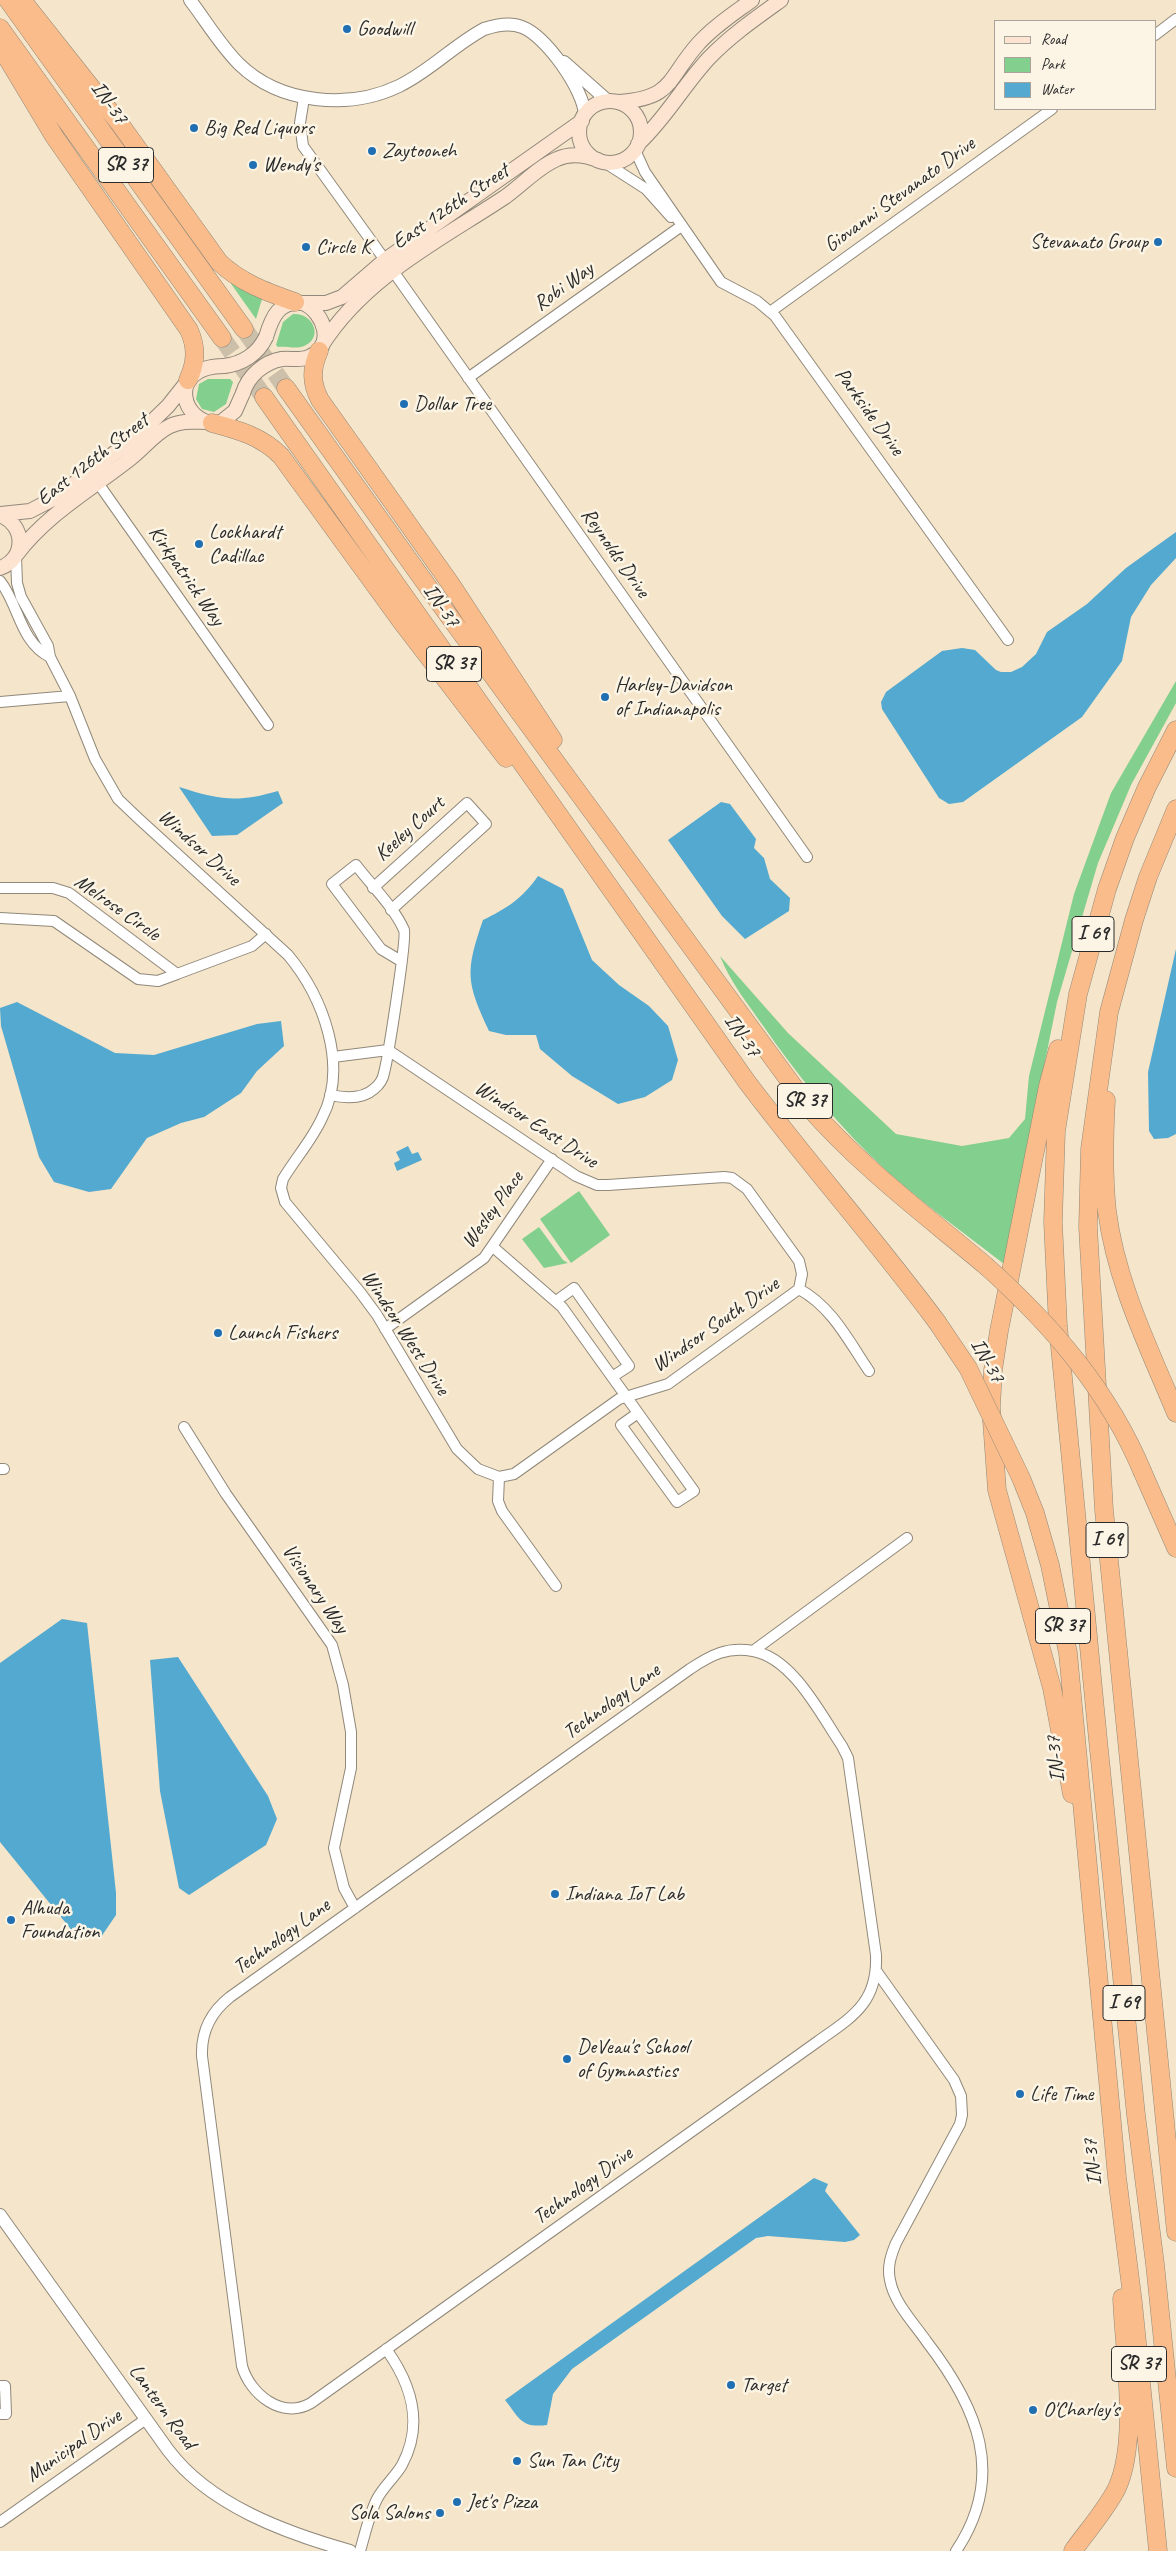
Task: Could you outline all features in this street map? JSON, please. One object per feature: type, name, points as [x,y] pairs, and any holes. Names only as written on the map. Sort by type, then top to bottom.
[{"type":"highway","name":"IN-37","points":[[8,0],[244,329]]},
{"type":"highway","points":[[22,0],[120,124],[219,262],[241,280],[258,289],[299,302]]},
{"type":"highway","name":"SR 37","points":[[0,28],[222,338]]},
{"type":"highway","points":[[0,46],[54,136],[189,330],[195,357],[187,381]]},
{"type":"highway","points":[[320,348],[312,374],[313,384],[320,400],[466,606],[568,763],[626,857]]},
{"type":"highway","name":"IN-37","points":[[286,388],[772,1058],[831,1132],[882,1180],[986,1266],[1040,1317],[1074,1356],[1119,1423],[1144,1474],[1176,1548]]},
{"type":"highway","name":"IN-37","points":[[264,397],[630,917],[788,1136],[894,1264],[937,1322],[968,1368],[1021,1478],[1040,1531],[1062,1617],[1084,1813],[1086,1867],[1117,2177],[1133,2303],[1158,2551]]},
{"type":"highway","points":[[210,422],[250,434],[268,444],[281,456],[401,621],[578,856],[630,917]]},
{"type":"highway","name":"I 69","points":[[1176,730],[1147,788],[1107,890],[1075,1007],[1056,1132],[1053,1222],[1054,1275],[1135,2105],[1155,2264],[1176,2468]]},
{"type":"highway","name":"I 69","points":[[1176,810],[1157,854],[1134,920],[1109,1012],[1090,1149],[1088,1226],[1104,1510],[1176,2232]]},
{"type":"highway","points":[[1157,854],[1107,1052],[1104,1179],[1110,1228],[1127,1294],[1176,1413]]},
{"type":"highway","points":[[1075,1007],[1057,1053],[1048,1086],[999,1331],[993,1370],[991,1407],[997,1490],[1052,1688],[1086,1867]]},
{"type":"highway","points":[[1073,2551],[1116,2489],[1128,2451],[1117,2177]]},
{"type":"main road","points":[[752,0],[708,34],[662,91],[640,100],[595,105],[583,118],[581,140],[587,152],[601,161],[621,160],[636,147],[675,104],[708,59],[734,35],[781,0]]},
{"type":"main road","points":[[613,102],[630,108],[638,119],[641,132],[636,147]]},
{"type":"main road","name":"East 126th Street","points":[[320,348],[389,266],[583,118]]},
{"type":"main road","name":"East 126th Street","points":[[299,302],[323,304],[336,300],[389,266],[504,198],[553,161],[575,155],[601,161]]},
{"type":"main road","points":[[299,302],[314,310],[322,321],[325,335],[320,348],[304,359],[282,359],[270,362],[257,371],[248,381],[233,414],[220,423],[210,422],[197,416],[188,405],[185,396],[187,381],[199,370],[237,364],[249,358],[266,337],[275,312],[281,307],[299,302]]},
{"type":"main road","name":"East 126th Street","points":[[0,514],[30,511],[45,505],[137,436],[168,406],[187,381]]},
{"type":"main road","name":"East 126th Street","points":[[0,568],[17,556],[30,537],[50,519],[168,427],[184,422],[210,422]]},
{"type":"main road","points":[[0,514],[10,520],[17,528],[20,539],[17,556]]},
{"type":"street","points":[[190,0],[240,65],[267,83],[304,98],[317,100],[349,101],[378,95],[400,86],[472,35],[497,25],[523,27],[537,36],[547,47],[580,93],[584,105],[583,118]]},
{"type":"street","points":[[1156,34],[1176,19]]},
{"type":"street","points":[[547,47],[613,102]]},
{"type":"street","name":"Reynolds Drive","points":[[304,98],[300,122],[303,146],[807,857]]},
{"type":"street","name":"Giovanni Stevanato Drive","points":[[770,312],[1051,110]]},
{"type":"street","name":"Parkside Drive","points":[[636,147],[644,172],[670,207],[680,227]]},
{"type":"street","name":"Parkside Drive","points":[[601,161],[646,189],[680,227],[721,282],[757,302],[770,312],[1008,640]]},
{"type":"street","name":"Robi Way","points":[[468,378],[680,227]]},
{"type":"street","name":"Kirkpatrick Way","points":[[98,483],[268,725]]},
{"type":"street","name":"Windsor Drive","points":[[17,556],[17,583],[21,597],[48,646],[50,657],[70,696],[95,759],[118,799],[266,934],[294,962],[312,991],[326,1026],[333,1057]]},
{"type":"street","name":"Windsor Drive","points":[[0,581],[10,596],[25,632],[41,652],[50,657]]},
{"type":"street","points":[[0,702],[70,696]]},
{"type":"street","name":"Keeley Court","points":[[373,888],[467,803],[486,824],[391,910]]},
{"type":"street","name":"Keeley Court","points":[[388,1050],[405,936],[404,930],[391,910],[356,866],[332,884],[381,949],[401,961]]},
{"type":"street","name":"Melrose Circle","points":[[0,888],[54,888],[69,893],[177,974]]},
{"type":"street","points":[[0,918],[54,921],[138,980],[158,981],[252,946],[266,934]]},
{"type":"street","points":[[330,1095],[355,1096],[374,1089],[384,1074],[388,1050],[333,1057]]},
{"type":"street","name":"Windsor East Drive","points":[[388,1050],[584,1181],[597,1185],[724,1177],[741,1183],[799,1261],[802,1274],[799,1289]]},
{"type":"street","name":"Windsor West Drive","points":[[333,1057],[330,1095],[323,1117],[283,1179],[282,1195],[291,1212],[360,1292],[457,1449],[478,1469],[499,1477]]},
{"type":"street","name":"Wesley Place","points":[[385,1330],[478,1264],[493,1247],[552,1159]]},
{"type":"street","points":[[493,1247],[556,1301],[638,1413],[694,1491],[678,1502],[621,1425],[638,1413]]},
{"type":"street","points":[[556,1301],[574,1288],[629,1366],[612,1378]]},
{"type":"street","points":[[799,1289],[814,1298],[825,1308],[869,1370]]},
{"type":"street","name":"Windsor South Drive","points":[[499,1477],[514,1474],[625,1396],[668,1384],[799,1289]]},
{"type":"street","name":"Visionary Way","points":[[184,1427],[231,1501],[332,1645],[343,1685],[351,1732],[351,1768],[334,1848],[344,1888],[355,1908]]},
{"type":"street","points":[[499,1477],[498,1496],[502,1511],[556,1586]]},
{"type":"street","points":[[753,1651],[907,1538]]},
{"type":"street","name":"Technology Lane","points":[[316,2400],[300,2409],[277,2405],[257,2394],[245,2377],[224,2232],[202,2045],[208,2023],[224,2002],[704,1659],[728,1650],[753,1651],[771,1657],[788,1670],[842,1746],[848,1758],[876,1949],[876,1972],[868,1998]]},
{"type":"street","points":[[876,1972],[951,2075],[961,2096],[962,2115],[960,2124],[896,2243],[891,2257],[889,2272],[896,2297],[960,2389],[978,2431],[982,2465],[980,2493],[972,2524],[956,2551]]},
{"type":"street","name":"Technology Drive","points":[[316,2400],[853,2017],[868,1998]]},
{"type":"street","name":"Lantern Road","points":[[0,2215],[182,2468],[208,2490],[296,2534],[350,2551]]},
{"type":"street","points":[[360,2551],[377,2498],[402,2463],[412,2432],[412,2402],[409,2388],[386,2349]]},
{"type":"street","points":[[0,2386],[4,2386],[6,2414],[0,2414]]},
{"type":"street","name":"Municipal Drive","points":[[0,2522],[146,2419]]},
{"type":"green space","points":[[222,271],[260,295],[262,299],[256,319]]},
{"type":"green space","points":[[293,314],[299,314],[310,320],[315,330],[314,336],[311,341],[303,346],[296,348],[278,347],[276,345],[283,322]]},
{"type":"green space","points":[[208,379],[230,379],[233,382],[226,404],[214,412],[202,409],[196,399],[199,384]]},
{"type":"green space","points":[[1176,681],[1176,703],[1131,785],[1098,863],[1057,1002],[1004,1264],[903,1185],[842,1126],[801,1078],[776,1044],[734,984],[720,956],[788,1033],[896,1134],[962,1146],[1009,1138],[1025,1119],[1029,1076],[1074,894],[1111,793]]},
{"type":"green space","points":[[579,1191],[610,1235],[571,1263],[540,1219]]},
{"type":"green space","points":[[539,1227],[563,1260],[568,1263],[544,1268],[522,1239]]},
{"type":"water","points":[[1176,532],[1176,558],[1151,585],[1131,617],[1122,661],[1082,717],[963,802],[949,804],[939,798],[882,709],[881,702],[886,692],[942,651],[962,648],[975,650],[996,670],[1001,672],[1011,672],[1022,667],[1036,654],[1047,632],[1087,604],[1126,568]]},
{"type":"water","points":[[179,787],[206,795],[228,798],[251,797],[278,791],[283,803],[237,835],[212,836]]},
{"type":"water","points":[[721,802],[730,804],[756,839],[754,848],[764,858],[770,879],[790,898],[789,911],[745,939],[722,916],[668,840]]},
{"type":"water","points":[[538,876],[563,889],[592,960],[619,985],[649,1006],[668,1026],[678,1060],[672,1080],[645,1097],[618,1104],[572,1076],[540,1049],[536,1035],[506,1035],[489,1031],[472,988],[471,965],[477,938],[483,920],[514,902]]},
{"type":"water","points":[[1176,949],[1176,1134],[1168,1138],[1154,1139],[1149,1131],[1148,1072]]},
{"type":"water","points":[[17,1002],[115,1053],[154,1055],[257,1024],[281,1021],[284,1046],[257,1071],[241,1093],[204,1117],[181,1123],[147,1138],[111,1189],[89,1192],[54,1182],[39,1157],[1,1026],[0,1008]]},
{"type":"water","points":[[408,1146],[412,1154],[418,1152],[422,1160],[397,1171],[394,1163],[400,1160],[396,1152]]},
{"type":"water","points":[[62,1619],[87,1623],[116,1893],[116,1915],[101,1937],[78,1938],[0,1842],[0,1663]]},
{"type":"water","points":[[178,1657],[268,1796],[277,1819],[266,1845],[189,1895],[179,1888],[160,1791],[150,1660]]},
{"type":"water","points":[[814,2178],[828,2184],[825,2191],[860,2235],[854,2240],[845,2242],[768,2236],[756,2238],[572,2369],[553,2394],[547,2425],[538,2426],[522,2421],[505,2400]]},
{"type":"tunnel","points":[[244,329],[286,388]]},
{"type":"tunnel","points":[[222,338],[264,397]]},
{"type":"place","name":"Goodwill","points":[[347,29]]},
{"type":"place","name":"Big Red Liquors","points":[[194,128]]},
{"type":"place","name":"Zaytooneh","points":[[372,151]]},
{"type":"place","name":"Wendy's","points":[[253,165]]},
{"type":"place","name":"Stevanato Group","points":[[1158,242]]},
{"type":"place","name":"Circle K","points":[[306,247]]},
{"type":"place","name":"Dollar Tree","points":[[404,404]]},
{"type":"place","name":"Lockhardt Cadillac","points":[[199,544]]},
{"type":"place","name":"Harley-Davidson of Indianapolis","points":[[605,697]]},
{"type":"place","name":"Launch Fishers","points":[[218,1333]]},
{"type":"place","name":"Indiana IoT Lab","points":[[555,1894]]},
{"type":"place","name":"Alhuda Foundation","points":[[11,1920]]},
{"type":"place","name":"DeVeau's School of Gymnastics","points":[[567,2059]]},
{"type":"place","name":"Life Time","points":[[1020,2094]]},
{"type":"place","name":"Target","points":[[731,2385]]},
{"type":"place","name":"O'Charley's","points":[[1033,2410]]},
{"type":"place","name":"Sun Tan City","points":[[517,2461]]},
{"type":"place","name":"Jet's Pizza","points":[[457,2502]]},
{"type":"place","name":"Sola Salons","points":[[440,2513]]}]
